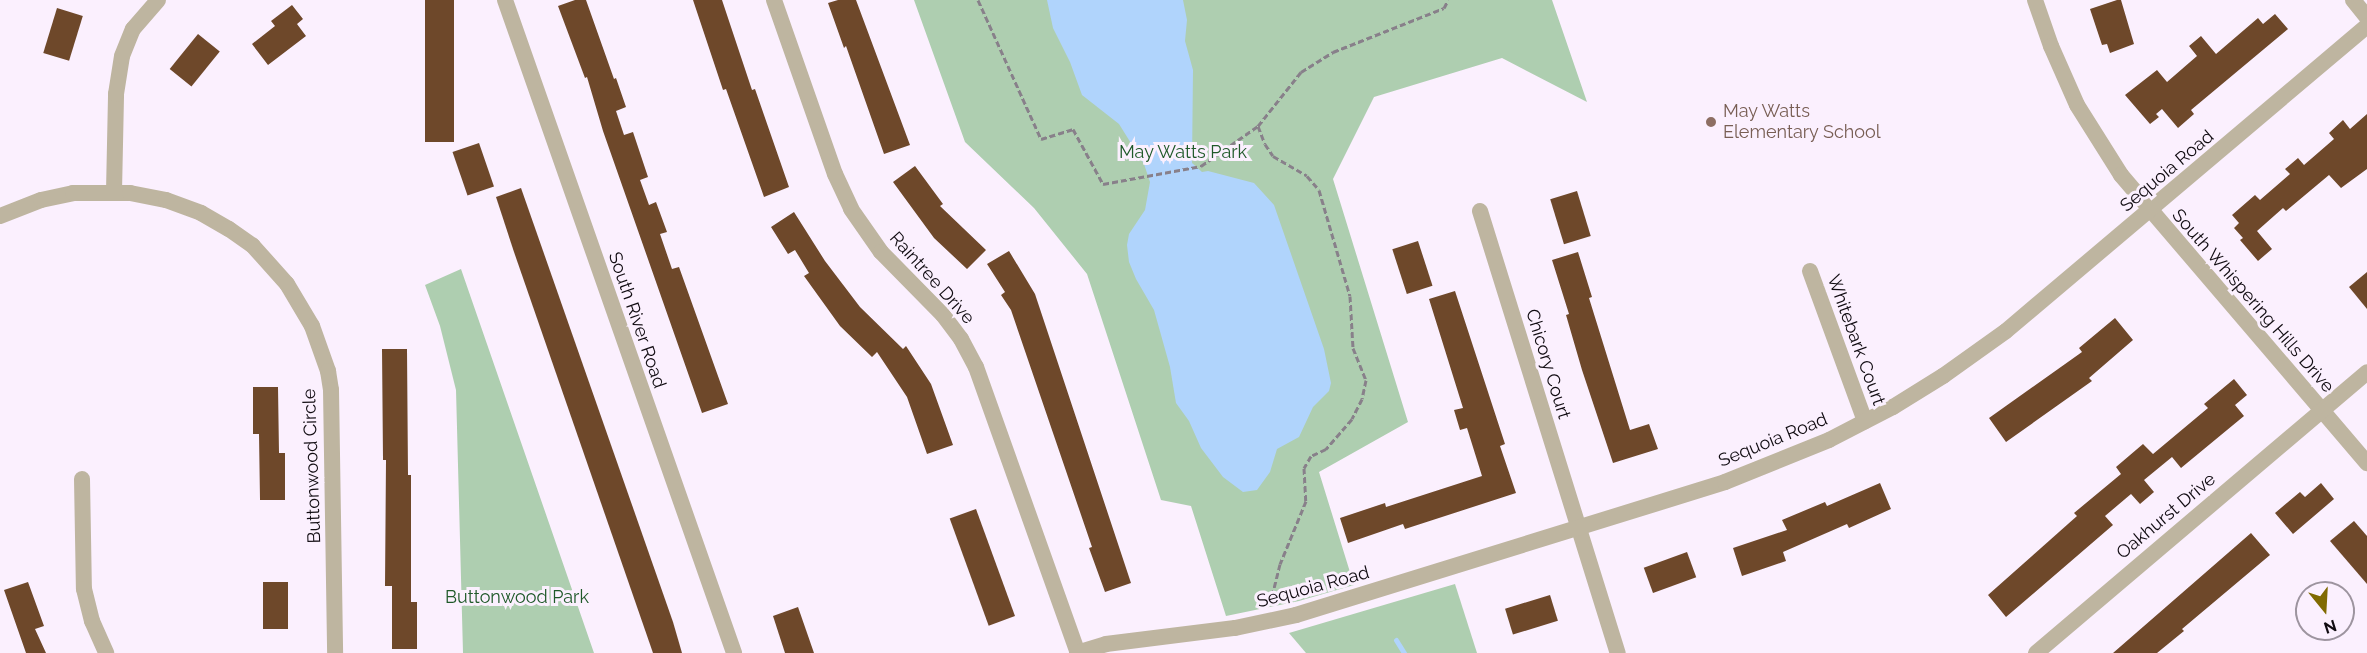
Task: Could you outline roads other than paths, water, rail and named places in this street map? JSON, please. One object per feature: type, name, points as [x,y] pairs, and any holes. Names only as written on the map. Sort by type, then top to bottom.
[{"type":"street","points":[[114,192],[116,94],[122,56],[133,29],[158,0]]},
{"type":"street","name":"South River Road","points":[[505,0],[734,653]]},
{"type":"street","name":"Raintree Drive","points":[[774,0],[835,174],[851,209],[881,252],[943,315],[961,339],[976,367],[1078,653]]},
{"type":"street","name":"South Whispering Hills Drive","points":[[2035,0],[2054,53],[2077,105],[2121,175],[2367,463]]},
{"type":"street","points":[[2353,0],[2367,17]]},
{"type":"street","name":"Sequoia Road","points":[[1078,653],[1106,644],[1213,631],[1296,615],[1579,528],[1768,466],[1865,421],[1943,376],[2006,332],[2367,26]]},
{"type":"street","name":"Buttonwood Circle","points":[[0,216],[41,200],[73,193],[114,192],[166,201],[201,213],[229,229],[270,262],[287,284],[312,326],[328,371],[333,410],[335,653]]},
{"type":"street","name":"Chicory Court","points":[[1480,211],[1618,653]]},
{"type":"street","name":"Whitebark Court","points":[[1810,271],[1865,421]]},
{"type":"street","name":"Oakhurst Drive","points":[[2036,653],[2367,372]]},
{"type":"street","points":[[82,478],[84,589],[95,630],[106,653]]},
{"type":"water","points":[[1047,0],[1183,0],[1187,20],[1185,41],[1193,70],[1192,163],[1202,172],[1208,171],[1254,183],[1274,205],[1324,349],[1331,383],[1329,391],[1313,407],[1299,437],[1277,449],[1270,472],[1257,490],[1243,492],[1223,477],[1201,448],[1189,421],[1176,403],[1170,367],[1154,310],[1136,279],[1129,262],[1127,245],[1129,234],[1145,210],[1150,182],[1144,164],[1119,124],[1082,95],[1070,62],[1053,28]]},
{"type":"waterway","points":[[1396,640],[1404,653]]},
{"type":"place","name":"May Watts Elementary School","points":[[1711,122]]},
{"type":"park label","name":"May Watts Park","points":[[1183,152]]},
{"type":"park label","name":"Buttonwood Park","points":[[517,597]]}]
